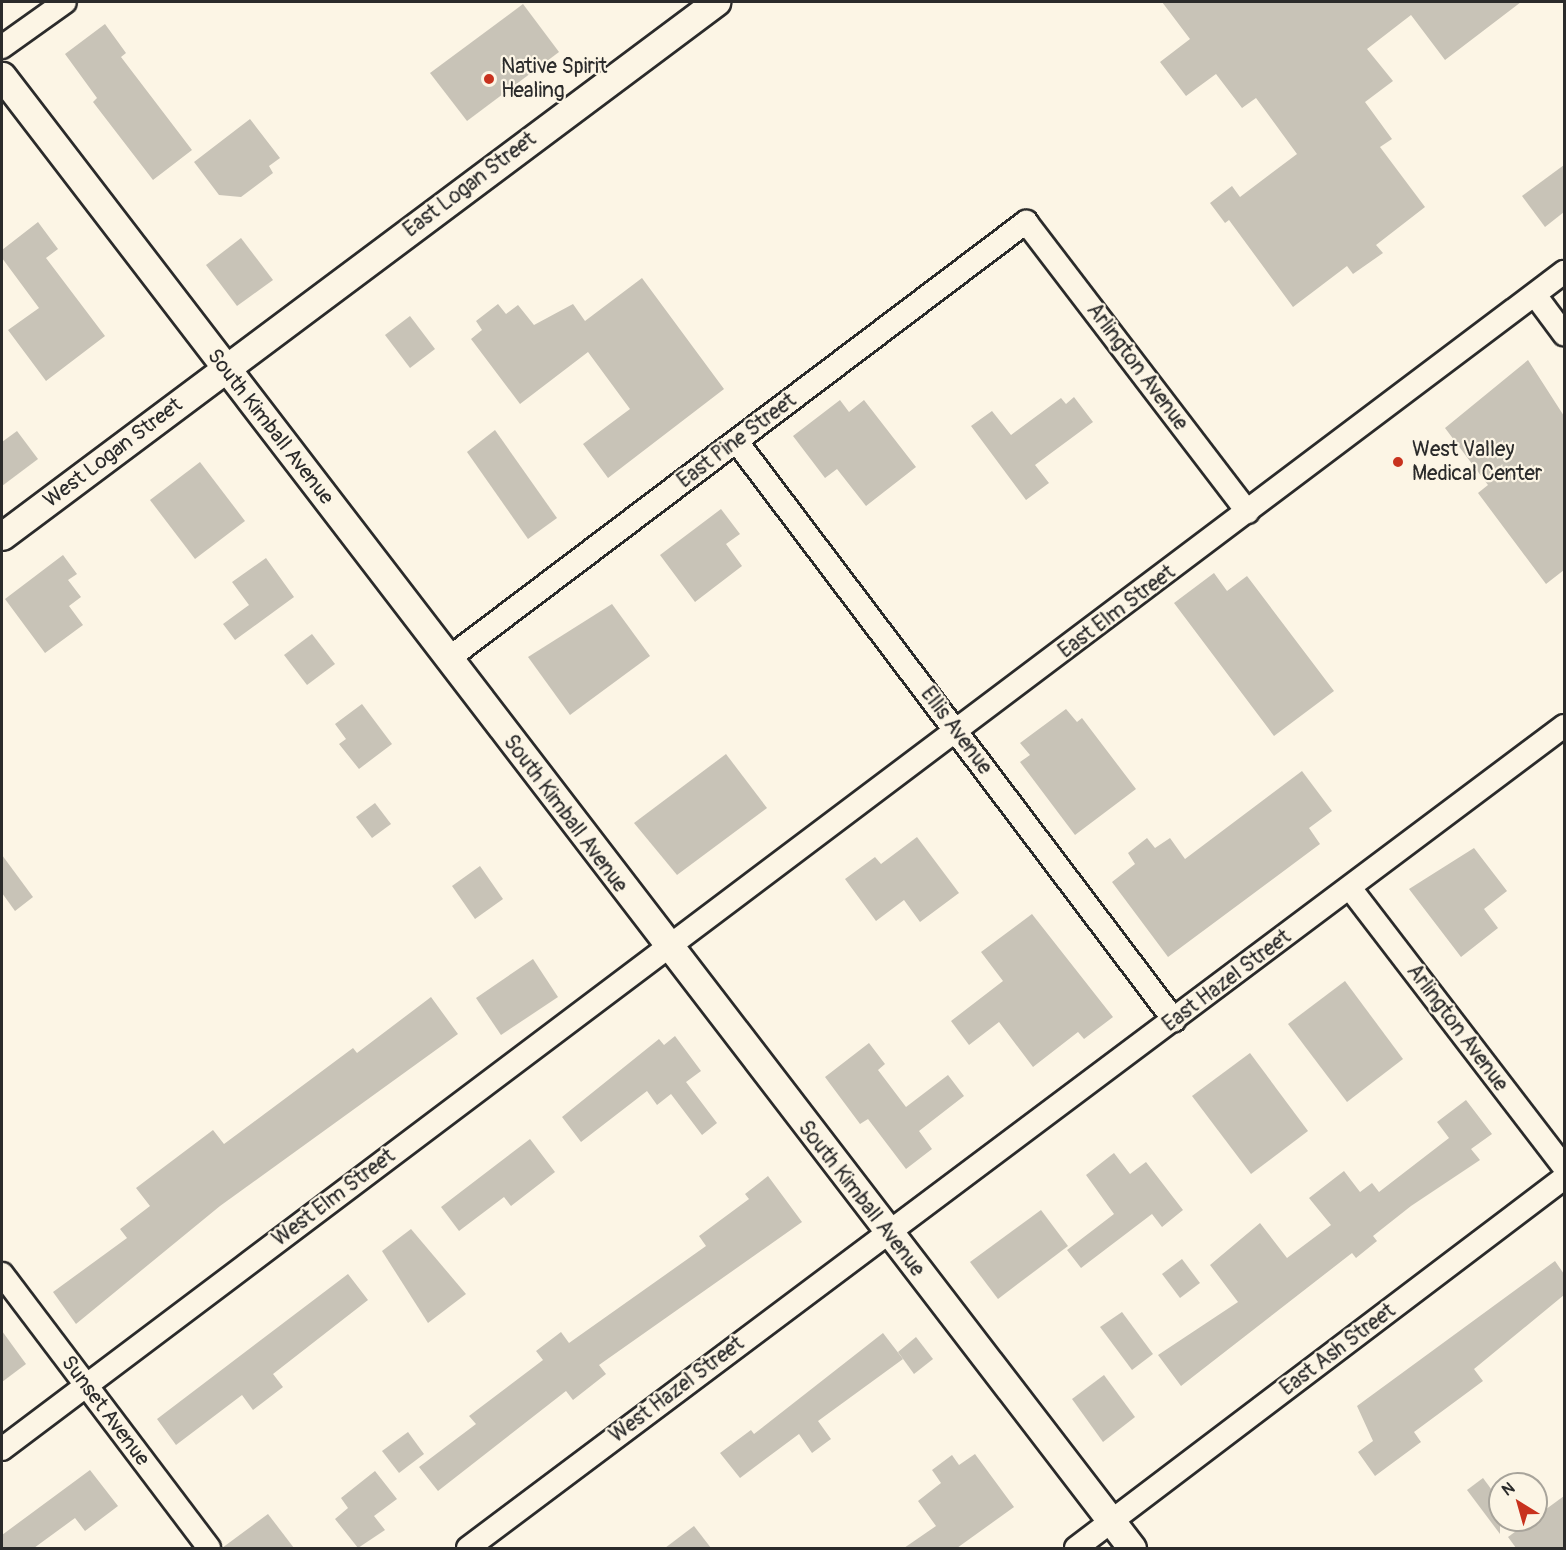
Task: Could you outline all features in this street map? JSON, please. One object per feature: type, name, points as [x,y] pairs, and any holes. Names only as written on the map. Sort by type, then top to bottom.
[{"type":"street","points":[[2,47],[65,2]]},
{"type":"street","name":"East Logan Street","points":[[225,369],[716,2]]},
{"type":"street","name":"South Kimball Avenue","points":[[2,76],[667,948],[1132,1548]]},
{"type":"street","name":"East Pine Street","points":[[448,659],[1026,222]]},
{"type":"street","name":"Arlington Avenue","points":[[1026,222],[1248,512]]},
{"type":"street","name":"East Elm Street","points":[[667,948],[957,733],[1564,272]]},
{"type":"street","points":[[1535,295],[1564,333]]},
{"type":"street","name":"West Logan Street","points":[[2,536],[225,369]]},
{"type":"street","name":"Ellis Avenue","points":[[737,442],[1174,1020]]},
{"type":"street","name":"East Hazel Street","points":[[888,1233],[1564,726]]},
{"type":"street","name":"Arlington Avenue","points":[[1350,888],[1564,1167]]},
{"type":"street","name":"West Elm Street","points":[[2,1449],[667,948]]},
{"type":"street","name":"East Ash Street","points":[[1076,1548],[1564,1178]]},
{"type":"street","name":"West Hazel Street","points":[[468,1548],[888,1233]]},
{"type":"street","name":"Sunset Avenue","points":[[2,1274],[209,1548]]},
{"type":"building","points":[[1162,2],[1521,2],[1445,60],[1411,15],[1367,49],[1393,81],[1365,102],[1392,139],[1380,147],[1425,207],[1376,245],[1383,253],[1353,274],[1347,266],[1293,307],[1229,220],[1225,223],[1210,203],[1232,186],[1240,197],[1297,154],[1256,98],[1242,108],[1216,74],[1186,96],[1160,62],[1190,39]]},
{"type":"building","points":[[523,4],[559,52],[467,121],[430,73]]},
{"type":"building","points":[[105,24],[126,53],[121,57],[192,150],[153,180],[93,102],[97,98],[65,54]]},
{"type":"building","points":[[250,119],[280,158],[269,166],[273,173],[241,197],[219,195],[194,162]]},
{"type":"building","points":[[1564,165],[1564,212],[1545,227],[1522,196]]},
{"type":"building","points":[[38,222],[58,249],[46,258],[105,336],[46,381],[8,330],[39,308],[2,258],[2,250]]},
{"type":"building","points":[[241,238],[273,280],[237,306],[206,265]]},
{"type":"building","points":[[642,278],[724,389],[608,478],[583,444],[630,409],[588,352],[520,404],[471,339],[482,330],[476,321],[498,304],[506,314],[518,305],[534,325],[573,304],[585,321]]},
{"type":"building","points":[[410,316],[435,349],[410,368],[385,335]]},
{"type":"building","points":[[1528,360],[1564,416],[1564,570],[1546,584],[1478,493],[1488,485],[1445,428]]},
{"type":"building","points":[[1074,397],[1093,422],[1035,465],[1049,483],[1026,500],[971,426],[992,411],[1011,435],[1061,398],[1066,404]]},
{"type":"building","points":[[840,400],[849,412],[864,400],[916,467],[866,506],[837,469],[825,478],[793,436]]},
{"type":"building","points":[[495,430],[557,518],[528,539],[467,452]]},
{"type":"building","points":[[17,431],[38,459],[2,486],[2,442]]},
{"type":"building","points":[[200,462],[245,521],[195,559],[150,500]]},
{"type":"building","points":[[721,509],[740,534],[726,544],[742,566],[695,602],[660,555]]},
{"type":"building","points":[[63,555],[77,574],[68,580],[81,597],[69,606],[83,625],[45,653],[5,599]]},
{"type":"building","points":[[266,558],[294,597],[235,640],[223,624],[249,605],[232,582]]},
{"type":"building","points":[[1214,573],[1227,591],[1247,576],[1334,691],[1274,736],[1174,603]]},
{"type":"building","points":[[612,604],[650,656],[570,715],[528,657]]},
{"type":"building","points":[[312,634],[335,664],[307,685],[284,655]]},
{"type":"building","points":[[362,704],[392,744],[359,769],[339,744],[346,739],[335,724]]},
{"type":"building","points":[[1066,709],[1077,722],[1082,718],[1136,789],[1075,835],[1020,762],[1030,755],[1020,743]]},
{"type":"building","points":[[726,754],[767,808],[677,875],[634,823]]},
{"type":"building","points":[[1302,771],[1332,811],[1309,828],[1320,844],[1168,957],[1112,882],[1135,864],[1128,853],[1147,838],[1155,848],[1170,838],[1185,859]]},
{"type":"building","points":[[375,803],[391,824],[372,838],[356,817]]},
{"type":"building","points":[[917,837],[959,893],[920,922],[904,900],[876,921],[845,879],[875,857],[881,864]]},
{"type":"building","points":[[1474,848],[1507,891],[1484,909],[1498,928],[1461,957],[1409,889]]},
{"type":"building","points":[[2,855],[33,897],[15,911],[2,893]]},
{"type":"building","points":[[480,866],[503,899],[475,919],[452,886]]},
{"type":"building","points":[[1032,914],[1113,1017],[1084,1039],[1078,1032],[1033,1067],[999,1022],[969,1045],[951,1021],[1003,981],[981,952]]},
{"type":"building","points":[[533,959],[558,997],[501,1035],[476,998]]},
{"type":"building","points":[[1345,981],[1403,1059],[1347,1102],[1288,1024]]},
{"type":"building","points":[[431,997],[458,1034],[220,1206],[76,1324],[53,1292],[127,1238],[120,1229],[150,1206],[136,1188],[213,1130],[224,1144],[353,1048],[357,1053]]},
{"type":"building","points":[[675,1036],[701,1071],[686,1082],[717,1123],[702,1135],[671,1094],[657,1105],[647,1091],[581,1142],[562,1117],[659,1039],[664,1045]]},
{"type":"building","points":[[869,1043],[885,1064],[878,1070],[906,1107],[948,1075],[964,1096],[919,1131],[932,1149],[906,1169],[868,1119],[860,1124],[825,1077]]},
{"type":"building","points":[[1250,1053],[1308,1131],[1251,1174],[1192,1096]]},
{"type":"building","points":[[1466,1100],[1492,1134],[1471,1149],[1480,1160],[1411,1206],[1373,1236],[1377,1241],[1356,1258],[1352,1253],[1181,1386],[1158,1355],[1238,1302],[1210,1265],[1260,1223],[1287,1258],[1331,1225],[1309,1198],[1344,1171],[1360,1192],[1372,1183],[1379,1192],[1449,1138],[1437,1122]]},
{"type":"building","points":[[530,1139],[555,1172],[511,1206],[504,1197],[459,1231],[441,1207]]},
{"type":"building","points":[[1114,1153],[1130,1174],[1146,1162],[1183,1210],[1162,1227],[1152,1214],[1081,1268],[1067,1250],[1114,1214],[1086,1175]]},
{"type":"building","points":[[768,1176],[802,1222],[599,1365],[606,1374],[573,1400],[566,1391],[438,1491],[419,1467],[476,1424],[469,1416],[543,1360],[536,1351],[561,1332],[569,1343],[706,1246],[699,1236],[749,1199],[745,1194]]},
{"type":"building","points":[[1041,1210],[1068,1246],[998,1299],[970,1262]]},
{"type":"building","points":[[411,1229],[466,1294],[428,1323],[382,1251]]},
{"type":"building","points":[[1182,1259],[1200,1283],[1180,1298],[1162,1274]]},
{"type":"building","points":[[1555,1261],[1564,1274],[1564,1295],[1474,1369],[1483,1381],[1414,1432],[1421,1442],[1375,1476],[1358,1452],[1373,1441],[1357,1406]]},
{"type":"building","points":[[348,1274],[368,1300],[273,1374],[283,1387],[253,1410],[242,1395],[176,1445],[157,1419]]},
{"type":"building","points":[[1122,1312],[1153,1354],[1132,1370],[1100,1327]]},
{"type":"building","points":[[2,1331],[26,1364],[2,1382]]},
{"type":"building","points":[[883,1333],[903,1359],[818,1421],[831,1439],[812,1453],[799,1434],[740,1478],[720,1453],[751,1430],[754,1434]]},
{"type":"building","points":[[916,1337],[933,1359],[914,1374],[898,1352]]},
{"type":"building","points":[[1104,1375],[1135,1417],[1103,1442],[1072,1399]]},
{"type":"building","points":[[408,1432],[424,1454],[399,1473],[382,1451]]},
{"type":"building","points":[[975,1454],[1014,1507],[957,1548],[904,1548],[936,1526],[918,1501],[941,1483],[932,1470],[952,1455],[959,1465]]},
{"type":"building","points":[[90,1470],[118,1506],[85,1531],[75,1518],[34,1548],[2,1548],[2,1535]]},
{"type":"building","points":[[375,1471],[397,1499],[374,1516],[385,1530],[358,1548],[335,1519],[348,1508],[341,1498]]},
{"type":"building","points":[[1483,1478],[1488,1485],[1488,1518],[1467,1490]]},
{"type":"building","points":[[1564,1496],[1564,1548],[1516,1548],[1508,1537],[1515,1532],[1548,1532],[1548,1508]]},
{"type":"building","points":[[268,1514],[294,1548],[222,1548]]},
{"type":"building","points":[[694,1526],[711,1548],[665,1548]]},
{"type":"place","name":"Native Spirit Healing","points":[[489,79]]},
{"type":"place","name":"West Valley Medical Center","points":[[1398,462]]}]
